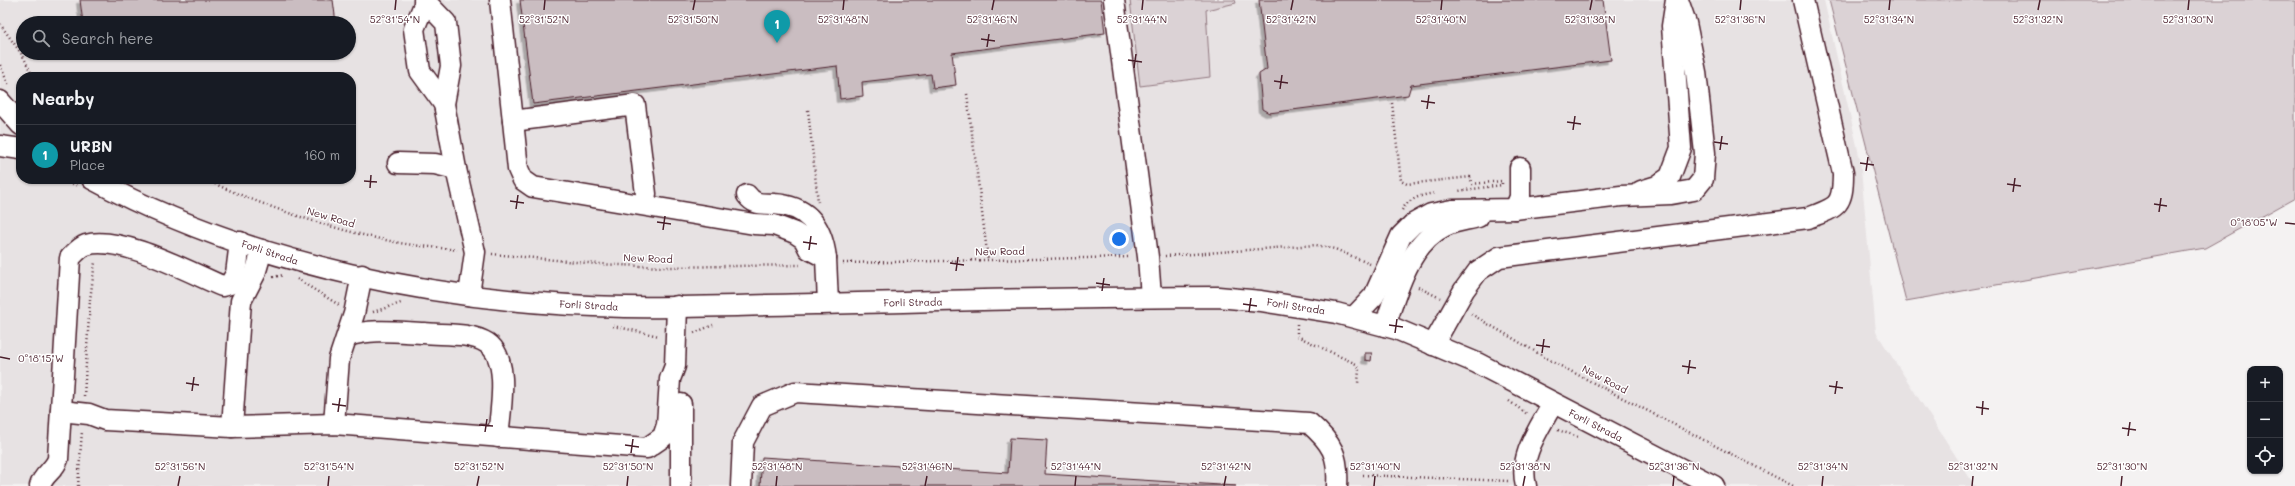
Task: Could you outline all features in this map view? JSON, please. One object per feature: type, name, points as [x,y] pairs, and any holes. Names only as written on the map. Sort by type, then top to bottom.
[{"type":"street","points":[[500,0],[518,169],[523,180],[533,187],[754,224],[774,225],[796,233],[804,239],[808,249],[836,260]]},
{"type":"street","points":[[1114,0],[1148,257],[1151,297]]},
{"type":"street","points":[[1621,196],[1657,186],[1670,178],[1681,148],[1672,26],[1677,0]]},
{"type":"street","points":[[1385,326],[1409,263],[1431,234],[1446,225],[1515,209],[1621,196],[1671,194],[1694,190],[1703,178],[1705,153],[1696,72],[1686,23],[1677,0]]},
{"type":"street","points":[[1433,344],[1455,305],[1478,271],[1499,257],[1808,218],[1832,209],[1840,203],[1843,191],[1843,173],[1803,0]]},
{"type":"street","points":[[444,104],[420,71],[414,29],[425,1],[446,23],[451,66],[444,104],[456,169],[475,252],[469,295]]},
{"type":"street","points":[[0,101],[16,119]]},
{"type":"street","points":[[513,121],[635,105],[646,194]]},
{"type":"street","points":[[0,146],[16,148]]},
{"type":"street","points":[[398,163],[435,164],[456,169]]},
{"type":"street","points":[[1515,209],[1520,197],[1520,168]]},
{"type":"street","name":"Forli Strada","points":[[102,184],[140,204],[196,227],[306,264],[469,295],[516,300],[618,307],[1218,297],[1262,301],[1354,318],[1385,326],[1433,344],[1477,363],[1714,486]]},
{"type":"street","points":[[747,195],[751,202],[759,204],[787,205],[804,213],[821,231],[836,260],[828,303]]},
{"type":"street","points":[[1354,318],[1374,296],[1401,236],[1413,224],[1430,214],[1452,210],[1515,209]]},
{"type":"street","points":[[40,486],[42,477],[55,468],[58,459],[70,258],[86,245],[104,244],[138,249],[222,286],[230,284],[236,274],[240,242]]},
{"type":"street","points":[[232,427],[241,301],[255,274],[262,250]]},
{"type":"street","points":[[334,424],[340,359],[348,336],[362,275]]},
{"type":"street","points":[[647,448],[663,437],[667,425],[670,379],[675,366],[677,306]]},
{"type":"street","points":[[348,336],[359,332],[381,331],[467,336],[487,343],[495,353],[500,364],[502,395],[498,437]]},
{"type":"street","points":[[675,366],[682,387],[680,435],[681,486]]},
{"type":"street","points":[[741,486],[743,442],[762,406],[795,392],[1310,423],[1322,434],[1337,458],[1337,486]]},
{"type":"street","points":[[1519,484],[1524,478],[1526,459],[1553,403]]},
{"type":"street","points":[[60,411],[83,413],[105,420],[232,427],[334,424],[666,450],[673,446],[680,435]]},
{"type":"path","points":[[0,24],[16,47]]},
{"type":"path","points":[[24,60],[30,72]]},
{"type":"path","points":[[967,94],[988,260]]},
{"type":"path","points":[[1392,103],[1401,181],[1407,184],[1470,177],[1472,184],[1502,180],[1502,185],[1450,192]]},
{"type":"path","points":[[808,110],[819,206]]},
{"type":"path","name":"New Road","points":[[216,184],[268,206],[339,228],[391,242],[458,250]]},
{"type":"path","points":[[1399,214],[1406,203],[1421,195],[1443,192]]},
{"type":"path","points":[[78,486],[93,264],[104,254],[104,244]]},
{"type":"path","points":[[1161,256],[1316,244],[1335,249],[1374,266]]},
{"type":"path","name":"New Road","points":[[490,254],[598,264],[664,268],[805,264]]},
{"type":"path","name":"New Road","points":[[836,260],[988,260],[1135,257]]},
{"type":"path","points":[[267,277],[289,274]]},
{"type":"path","points":[[295,278],[339,305]]},
{"type":"path","name":"New Road","points":[[1415,285],[1455,305],[1555,363],[1793,486]]},
{"type":"path","points":[[1290,321],[1305,323]]},
{"type":"path","points":[[688,336],[718,322]]},
{"type":"path","points":[[1297,322],[1297,336],[1356,364],[1359,368],[1358,384]]},
{"type":"path","points":[[1507,400],[1522,412]]},
{"type":"path","points":[[1363,474],[1519,484]]},
{"type":"shaded area","points":[[0,0],[1824,0],[1860,159],[1876,332],[1975,486],[0,486]]},
{"type":"shaded area","points":[[1130,0],[1235,0],[1236,3],[1206,10],[1210,77],[1140,86]]},
{"type":"shaded area","points":[[1829,0],[2295,0],[2295,198],[2205,248],[1906,301]]},
{"type":"building","points":[[80,0],[333,0],[335,16],[82,16]]},
{"type":"building","points":[[520,0],[1101,0],[1105,33],[952,53],[956,85],[933,88],[931,74],[862,82],[863,96],[840,99],[837,66],[533,104]]},
{"type":"building","points":[[1259,0],[1603,0],[1611,60],[1411,85],[1408,95],[1269,113],[1262,109],[1259,74],[1267,69]]},
{"type":"building","points":[[1365,353],[1372,353],[1371,361],[1365,360]]},
{"type":"building","points":[[1010,438],[1047,440],[1045,474],[1236,486],[760,486],[762,457],[1008,473]]},
{"type":"place","name":"URBN","points":[[777,43]]}]
